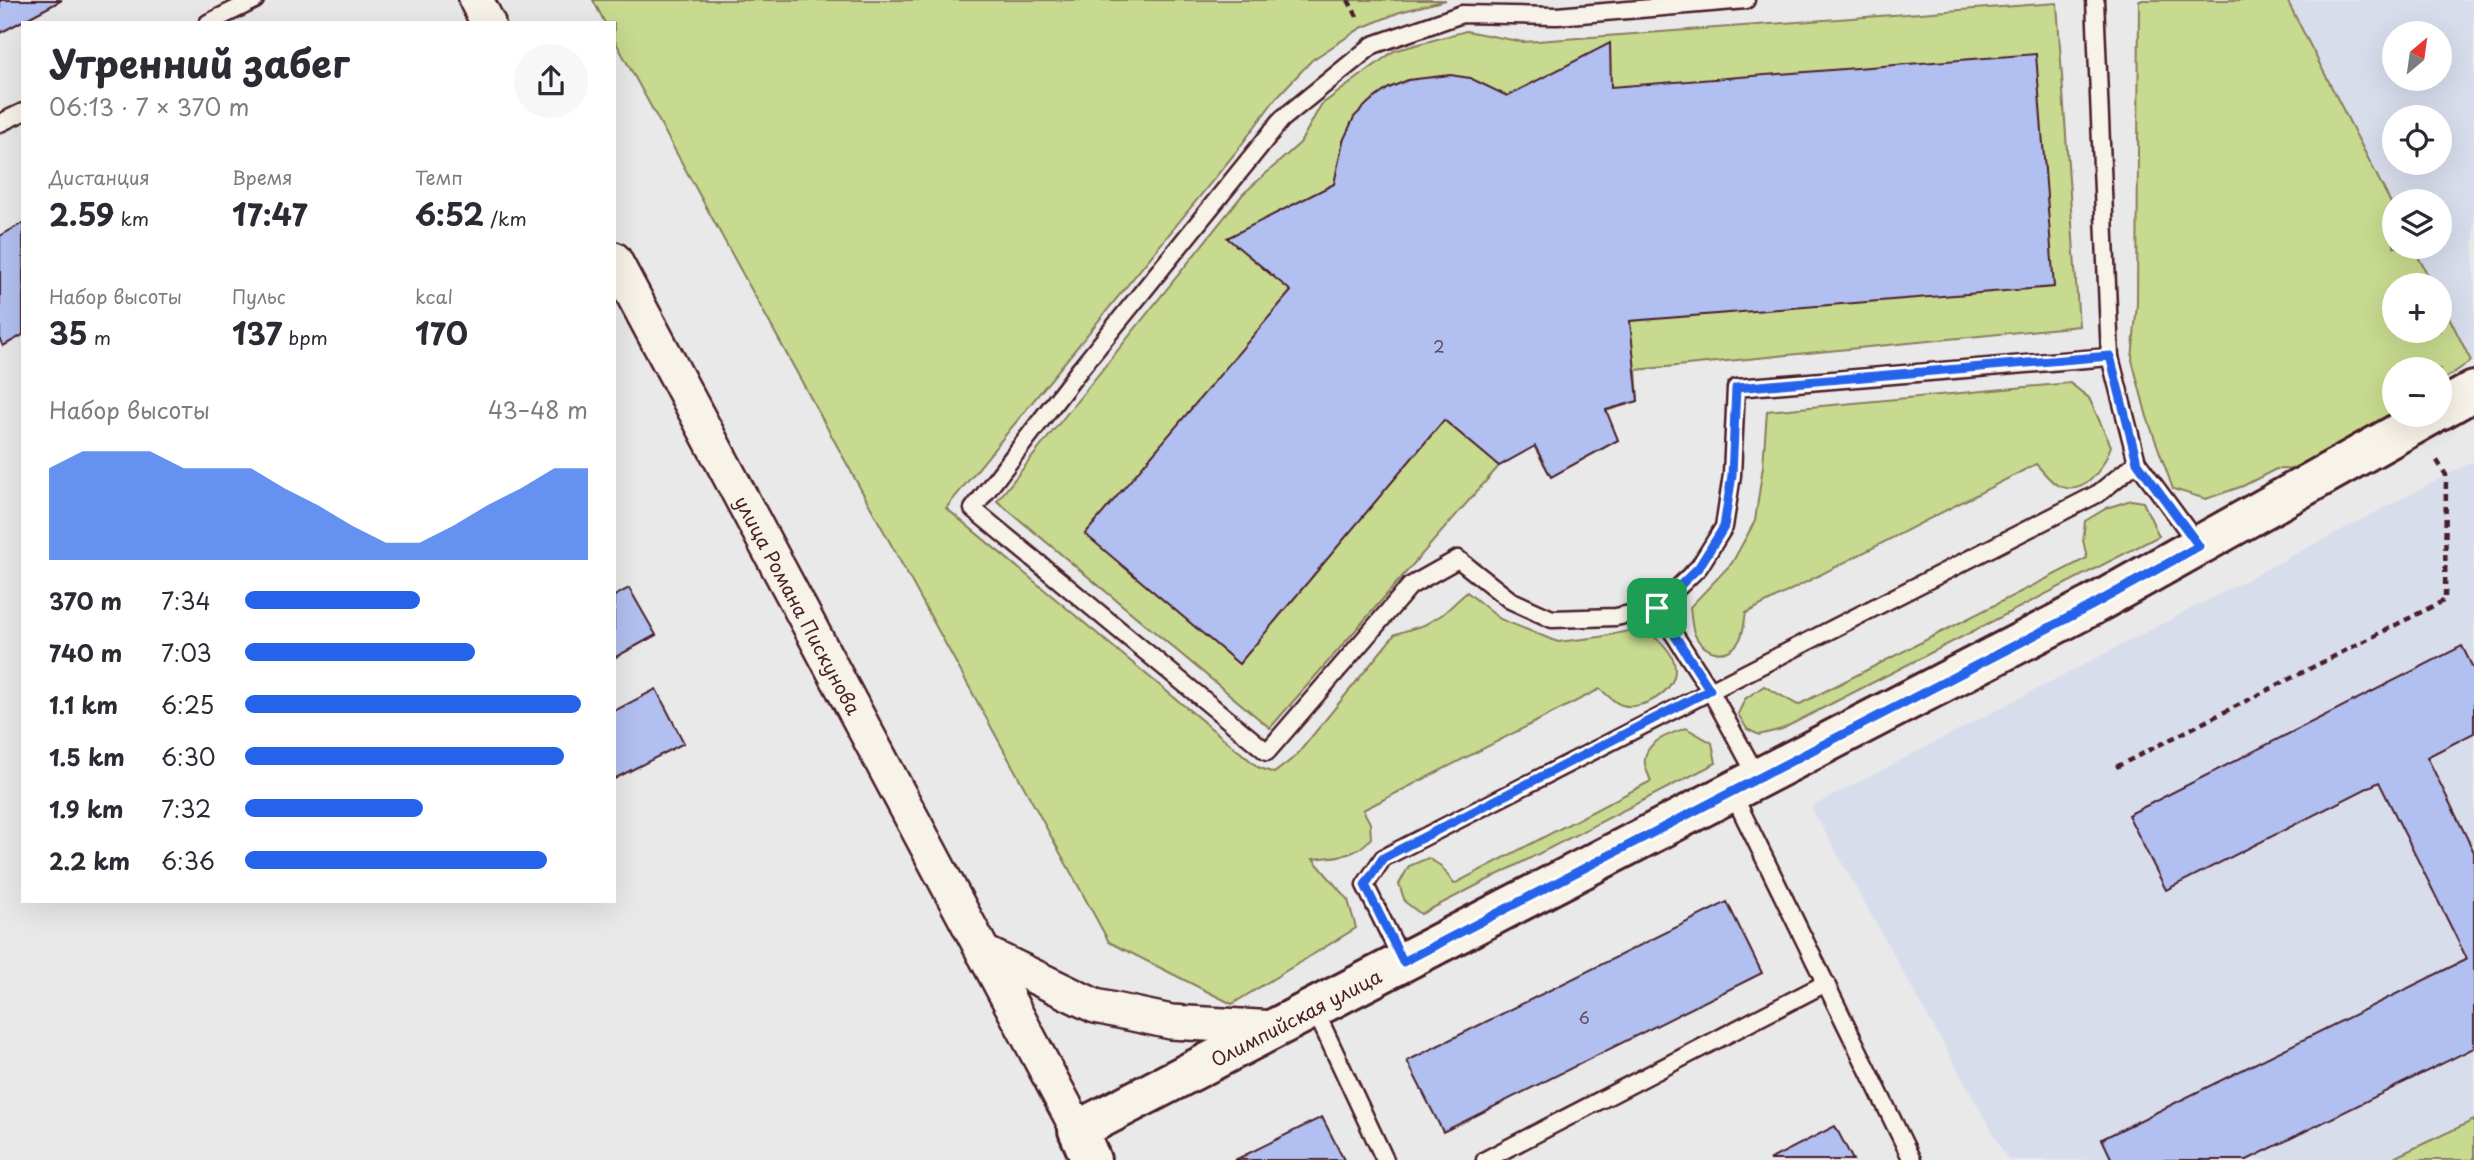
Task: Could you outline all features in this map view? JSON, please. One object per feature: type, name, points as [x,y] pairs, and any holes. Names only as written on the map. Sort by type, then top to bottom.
[{"type":"street","points":[[476,0],[487,21]]},
{"type":"street","name":"улица Романа Пискунова","points":[[616,264],[1084,1145]]},
{"type":"street","points":[[2452,403],[2474,391]]},
{"type":"street","name":"Олимпийская улица","points":[[1084,1145],[1276,1028],[2091,606],[2410,427]]},
{"type":"street","points":[[983,952],[1095,1006],[1171,1022],[1276,1028]]},
{"type":"lane","points":[[212,21],[255,0]]},
{"type":"lane","points":[[1746,0],[1557,16],[1462,15],[1373,45],[1282,119],[1081,368],[973,509],[1267,752],[1410,586],[1458,559],[1510,600],[1552,619],[1616,617],[1657,608],[1699,567],[1724,527],[1732,475],[1736,388],[2110,356]]},
{"type":"lane","points":[[2095,0],[2110,356],[2137,462],[2199,546]]},
{"type":"lane","points":[[0,123],[21,113]]},
{"type":"lane","points":[[1403,962],[1365,885],[1383,858],[2099,494],[2137,462]]},
{"type":"lane","points":[[1657,608],[1710,690],[1826,983],[1912,1160]]},
{"type":"lane","points":[[1485,1160],[1826,983]]},
{"type":"lane","points":[[1314,1008],[1385,1160]]},
{"type":"path","points":[[2116,767],[2445,600],[2446,475],[2432,453]]},
{"type":"shaded area","points":[[2287,0],[2474,0],[2474,359],[2471,361],[2452,323],[2452,273],[2427,273],[2419,259],[2452,259],[2452,189],[2384,189]]},
{"type":"shaded area","points":[[2474,461],[2474,1160],[2008,1160],[1811,807]]},
{"type":"green space","points":[[593,0],[1446,0],[1400,12],[1361,28],[1312,60],[1276,98],[1236,152],[946,508],[1258,767],[1274,773],[1296,756],[1395,634],[1424,625],[1443,614],[1467,592],[1500,619],[1558,642],[1642,628],[1672,656],[1675,669],[1670,685],[1656,698],[1630,706],[1616,702],[1600,689],[1363,810],[1370,823],[1371,838],[1365,845],[1345,855],[1313,859],[1348,900],[1356,928],[1232,1004],[1109,942],[616,43],[616,21],[604,21]]},
{"type":"green space","points":[[2139,0],[2287,0],[2384,189],[2382,259],[2419,259],[2427,273],[2382,273],[2382,343],[2452,343],[2452,323],[2471,361],[2452,374],[2452,357],[2382,357],[2382,419],[2303,470],[2276,469],[2243,486],[2206,499],[2173,489],[2147,417],[2132,360],[2137,303]]},
{"type":"green space","points":[[2057,3],[2079,326],[1636,370],[1638,401],[1606,411],[1618,440],[1551,477],[1534,446],[1499,466],[1270,728],[997,501],[1243,194],[1300,143],[1321,105],[1394,51],[1466,31],[1523,42]]},
{"type":"green space","points":[[2070,383],[2089,398],[2111,446],[2103,464],[2084,485],[2066,488],[2056,484],[2036,464],[1746,613],[1741,638],[1727,652],[1713,652],[1700,643],[1692,626],[1690,607],[1732,563],[1755,521],[1767,411]]},
{"type":"green space","points":[[2131,500],[2143,502],[2159,536],[1782,729],[1759,735],[1747,729],[1738,714],[1745,699],[1764,686],[1798,705],[2087,558],[2083,540],[2085,521],[2107,508]]},
{"type":"green space","points":[[1686,728],[1712,743],[1716,763],[1421,914],[1405,902],[1399,884],[1409,866],[1428,858],[1441,866],[1454,884],[1651,781],[1645,764],[1648,750],[1658,740]]},
{"type":"green space","points":[[2474,1120],[2474,1160],[2389,1160]]},
{"type":"building","points":[[0,0],[62,0],[21,21],[0,33]]},
{"type":"building","points":[[1610,43],[1611,87],[2036,54],[2054,287],[1630,321],[1638,401],[1606,410],[1618,440],[1551,477],[1535,446],[1499,466],[1444,420],[1239,664],[1085,534],[1291,291],[1227,238],[1334,184],[1343,141],[1354,117],[1389,88],[1408,80],[1450,75],[1470,78],[1507,96]]},
{"type":"building","points":[[21,224],[21,336],[3,346],[0,340],[0,236]]},
{"type":"building","points":[[629,588],[656,635],[616,657],[616,595]]},
{"type":"building","points":[[2462,646],[2474,670],[2474,733],[2427,757],[2474,852],[2474,1048],[2247,1160],[2112,1160],[2102,1139],[2467,959],[2379,782],[2166,890],[2128,815]]},
{"type":"building","points":[[656,689],[684,743],[616,778],[616,710]]},
{"type":"building","points":[[1727,902],[1762,973],[1443,1132],[1407,1061]]},
{"type":"building","points":[[1322,1117],[1344,1160],[1235,1160]]},
{"type":"building","points":[[1835,1126],[1853,1160],[1769,1160]]},
{"type":"route","points":[[2110,356],[2137,462],[2199,546],[2091,606],[1403,962],[1365,885],[1383,858],[1710,690],[1657,608],[1699,567],[1724,527],[1732,475],[1736,388],[2110,356]]}]
